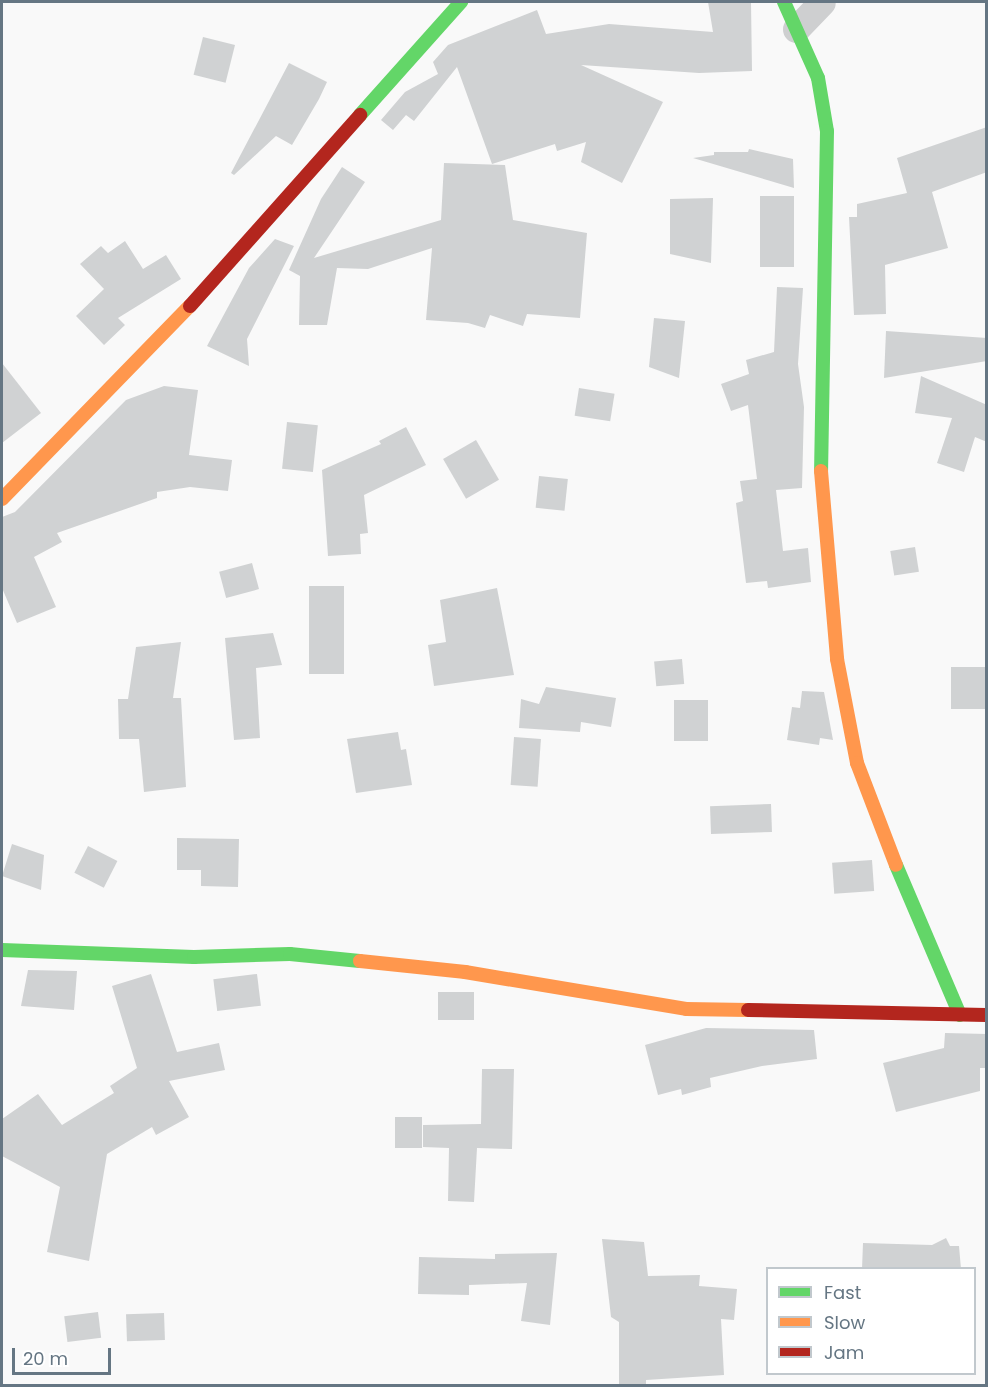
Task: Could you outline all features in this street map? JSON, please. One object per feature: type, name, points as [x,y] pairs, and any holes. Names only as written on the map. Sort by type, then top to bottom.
[{"type":"street","points":[[2,499],[169,329],[460,2]]},
{"type":"street","points":[[784,2],[818,78],[827,131],[821,489],[837,659],[864,783],[960,1015]]},
{"type":"street","points":[[796,29],[822,2]]},
{"type":"street","points":[[2,950],[194,957],[290,954],[465,972],[686,1009],[987,1015]]},
{"type":"building","points":[[708,2],[751,2],[752,71],[699,73],[581,65],[663,102],[622,183],[581,162],[586,142],[557,151],[555,144],[492,164],[457,67],[414,121],[406,115],[393,130],[381,120],[405,92],[438,74],[433,62],[448,45],[537,10],[546,34],[609,24],[713,32]]},
{"type":"building","points":[[203,37],[235,45],[226,83],[194,75]]},
{"type":"building","points":[[289,63],[327,82],[319,99],[292,145],[276,136],[234,175],[231,173]]},
{"type":"building","points":[[987,127],[987,172],[932,192],[948,248],[885,265],[886,314],[854,315],[849,217],[857,217],[857,204],[907,193],[897,158]]},
{"type":"building","points":[[749,149],[793,159],[794,188],[693,158],[714,155],[714,152],[748,152]]},
{"type":"building","points":[[444,163],[505,165],[513,220],[587,233],[580,318],[527,314],[523,326],[490,315],[485,328],[468,323],[426,320],[432,248],[368,269],[337,268],[327,325],[299,325],[300,276],[289,270],[321,199],[342,167],[365,182],[314,258],[441,220]]},
{"type":"building","points":[[760,196],[794,196],[794,267],[760,267]]},
{"type":"building","points":[[713,198],[711,263],[670,254],[670,199]]},
{"type":"building","points":[[275,239],[294,246],[247,339],[249,366],[207,346],[249,268]]},
{"type":"building","points":[[125,241],[143,269],[166,255],[181,279],[118,318],[125,325],[104,345],[76,316],[104,289],[80,264],[101,246],[108,253]]},
{"type":"building","points":[[777,287],[803,288],[798,364],[804,407],[802,488],[776,490],[783,551],[808,548],[811,582],[768,588],[767,581],[746,583],[736,503],[743,501],[740,481],[757,479],[748,405],[731,411],[721,384],[749,374],[746,360],[774,352]]},
{"type":"building","points":[[654,318],[685,321],[679,378],[649,367]]},
{"type":"building","points":[[886,331],[987,338],[987,361],[884,378]]},
{"type":"building","points":[[2,363],[41,413],[2,443]]},
{"type":"building","points":[[921,376],[987,405],[987,442],[975,437],[964,472],[937,463],[952,418],[915,413]]},
{"type":"building","points":[[164,386],[198,390],[189,455],[232,460],[228,491],[190,487],[157,492],[157,498],[57,533],[62,542],[34,557],[56,607],[17,623],[2,588],[2,517],[15,512],[126,400]]},
{"type":"building","points":[[579,388],[615,394],[610,421],[575,416]]},
{"type":"building","points":[[287,422],[318,425],[313,472],[282,469]]},
{"type":"building","points":[[406,427],[426,465],[364,495],[368,533],[360,534],[361,554],[328,556],[322,470],[381,444],[379,441]]},
{"type":"building","points":[[476,440],[499,480],[466,499],[443,459]]},
{"type":"building","points":[[539,476],[568,479],[564,511],[536,508]]},
{"type":"building","points":[[915,547],[919,572],[894,576],[890,551]]},
{"type":"building","points":[[252,563],[259,589],[226,598],[219,572]]},
{"type":"building","points":[[309,586],[344,586],[344,674],[309,674]]},
{"type":"building","points":[[497,588],[514,675],[434,686],[428,645],[446,642],[440,600]]},
{"type":"building","points":[[273,633],[282,665],[256,668],[260,738],[234,740],[225,638]]},
{"type":"building","points":[[181,642],[173,698],[181,698],[186,787],[144,792],[139,739],[119,739],[118,699],[128,699],[136,647]]},
{"type":"building","points":[[682,659],[684,684],[656,686],[654,661]]},
{"type":"building","points":[[951,667],[986,667],[986,709],[951,709]]},
{"type":"building","points":[[546,687],[616,698],[611,727],[581,722],[580,732],[519,728],[521,699],[539,704]]},
{"type":"building","points":[[802,691],[824,692],[833,740],[820,738],[819,745],[787,740],[792,707],[800,708]]},
{"type":"building","points":[[674,700],[708,700],[708,741],[674,741]]},
{"type":"building","points":[[398,732],[401,750],[406,749],[412,785],[356,793],[347,739]]},
{"type":"building","points":[[514,737],[541,739],[538,787],[511,785]]},
{"type":"building","points":[[771,804],[772,832],[711,834],[710,806]]},
{"type":"building","points":[[177,838],[239,839],[238,887],[201,886],[201,870],[177,870]]},
{"type":"building","points":[[12,844],[44,855],[41,890],[2,876]]},
{"type":"building","points":[[88,846],[117,861],[104,888],[74,873]]},
{"type":"building","points":[[872,860],[874,891],[834,894],[832,863]]},
{"type":"building","points":[[28,970],[77,971],[74,1010],[21,1006]]},
{"type":"building","points":[[151,974],[177,1052],[219,1043],[225,1070],[169,1081],[189,1117],[156,1135],[152,1127],[107,1154],[89,1261],[47,1252],[60,1187],[2,1156],[2,1119],[38,1094],[62,1125],[114,1093],[110,1086],[137,1068],[112,986]]},
{"type":"building","points":[[257,974],[261,1006],[217,1011],[213,979]]},
{"type":"building","points":[[438,992],[474,992],[474,1020],[438,1020]]},
{"type":"building","points":[[706,1028],[814,1030],[817,1059],[762,1066],[710,1078],[711,1087],[682,1095],[681,1089],[658,1095],[645,1045]]},
{"type":"building","points":[[945,1033],[987,1034],[987,1068],[980,1068],[980,1091],[896,1112],[883,1063],[944,1048]]},
{"type":"building","points":[[482,1069],[514,1069],[512,1149],[477,1148],[474,1202],[448,1201],[449,1148],[423,1147],[423,1125],[481,1124]]},
{"type":"building","points":[[395,1117],[422,1117],[422,1148],[395,1148]]},
{"type":"building","points":[[946,1238],[950,1246],[959,1246],[961,1267],[862,1267],[863,1243],[932,1245]]},
{"type":"building","points":[[602,1239],[644,1242],[648,1276],[700,1275],[699,1286],[737,1289],[734,1320],[721,1319],[724,1375],[646,1380],[646,1386],[619,1386],[619,1322],[611,1317]]},
{"type":"building","points":[[557,1253],[550,1325],[521,1321],[527,1283],[469,1285],[469,1295],[418,1294],[419,1257],[495,1259],[495,1254]]},
{"type":"building","points":[[98,1312],[101,1338],[67,1342],[64,1316]]},
{"type":"building","points":[[164,1313],[165,1340],[127,1341],[126,1314]]},
{"type":"traffic: fast","points":[[360,115],[461,2]]},
{"type":"traffic: fast","points":[[784,2],[818,78],[827,131],[821,471]]},
{"type":"traffic: fast","points":[[896,865],[960,1015]]},
{"type":"traffic: fast","points":[[2,950],[194,957],[290,954],[360,961]]},
{"type":"traffic: slow","points":[[2,499],[190,306]]},
{"type":"traffic: slow","points":[[821,471],[837,659],[857,763],[896,865]]},
{"type":"traffic: slow","points":[[360,961],[465,972],[686,1009],[748,1010]]},
{"type":"traffic: jam","points":[[190,306],[360,115]]},
{"type":"traffic: jam","points":[[748,1010],[986,1015]]}]
